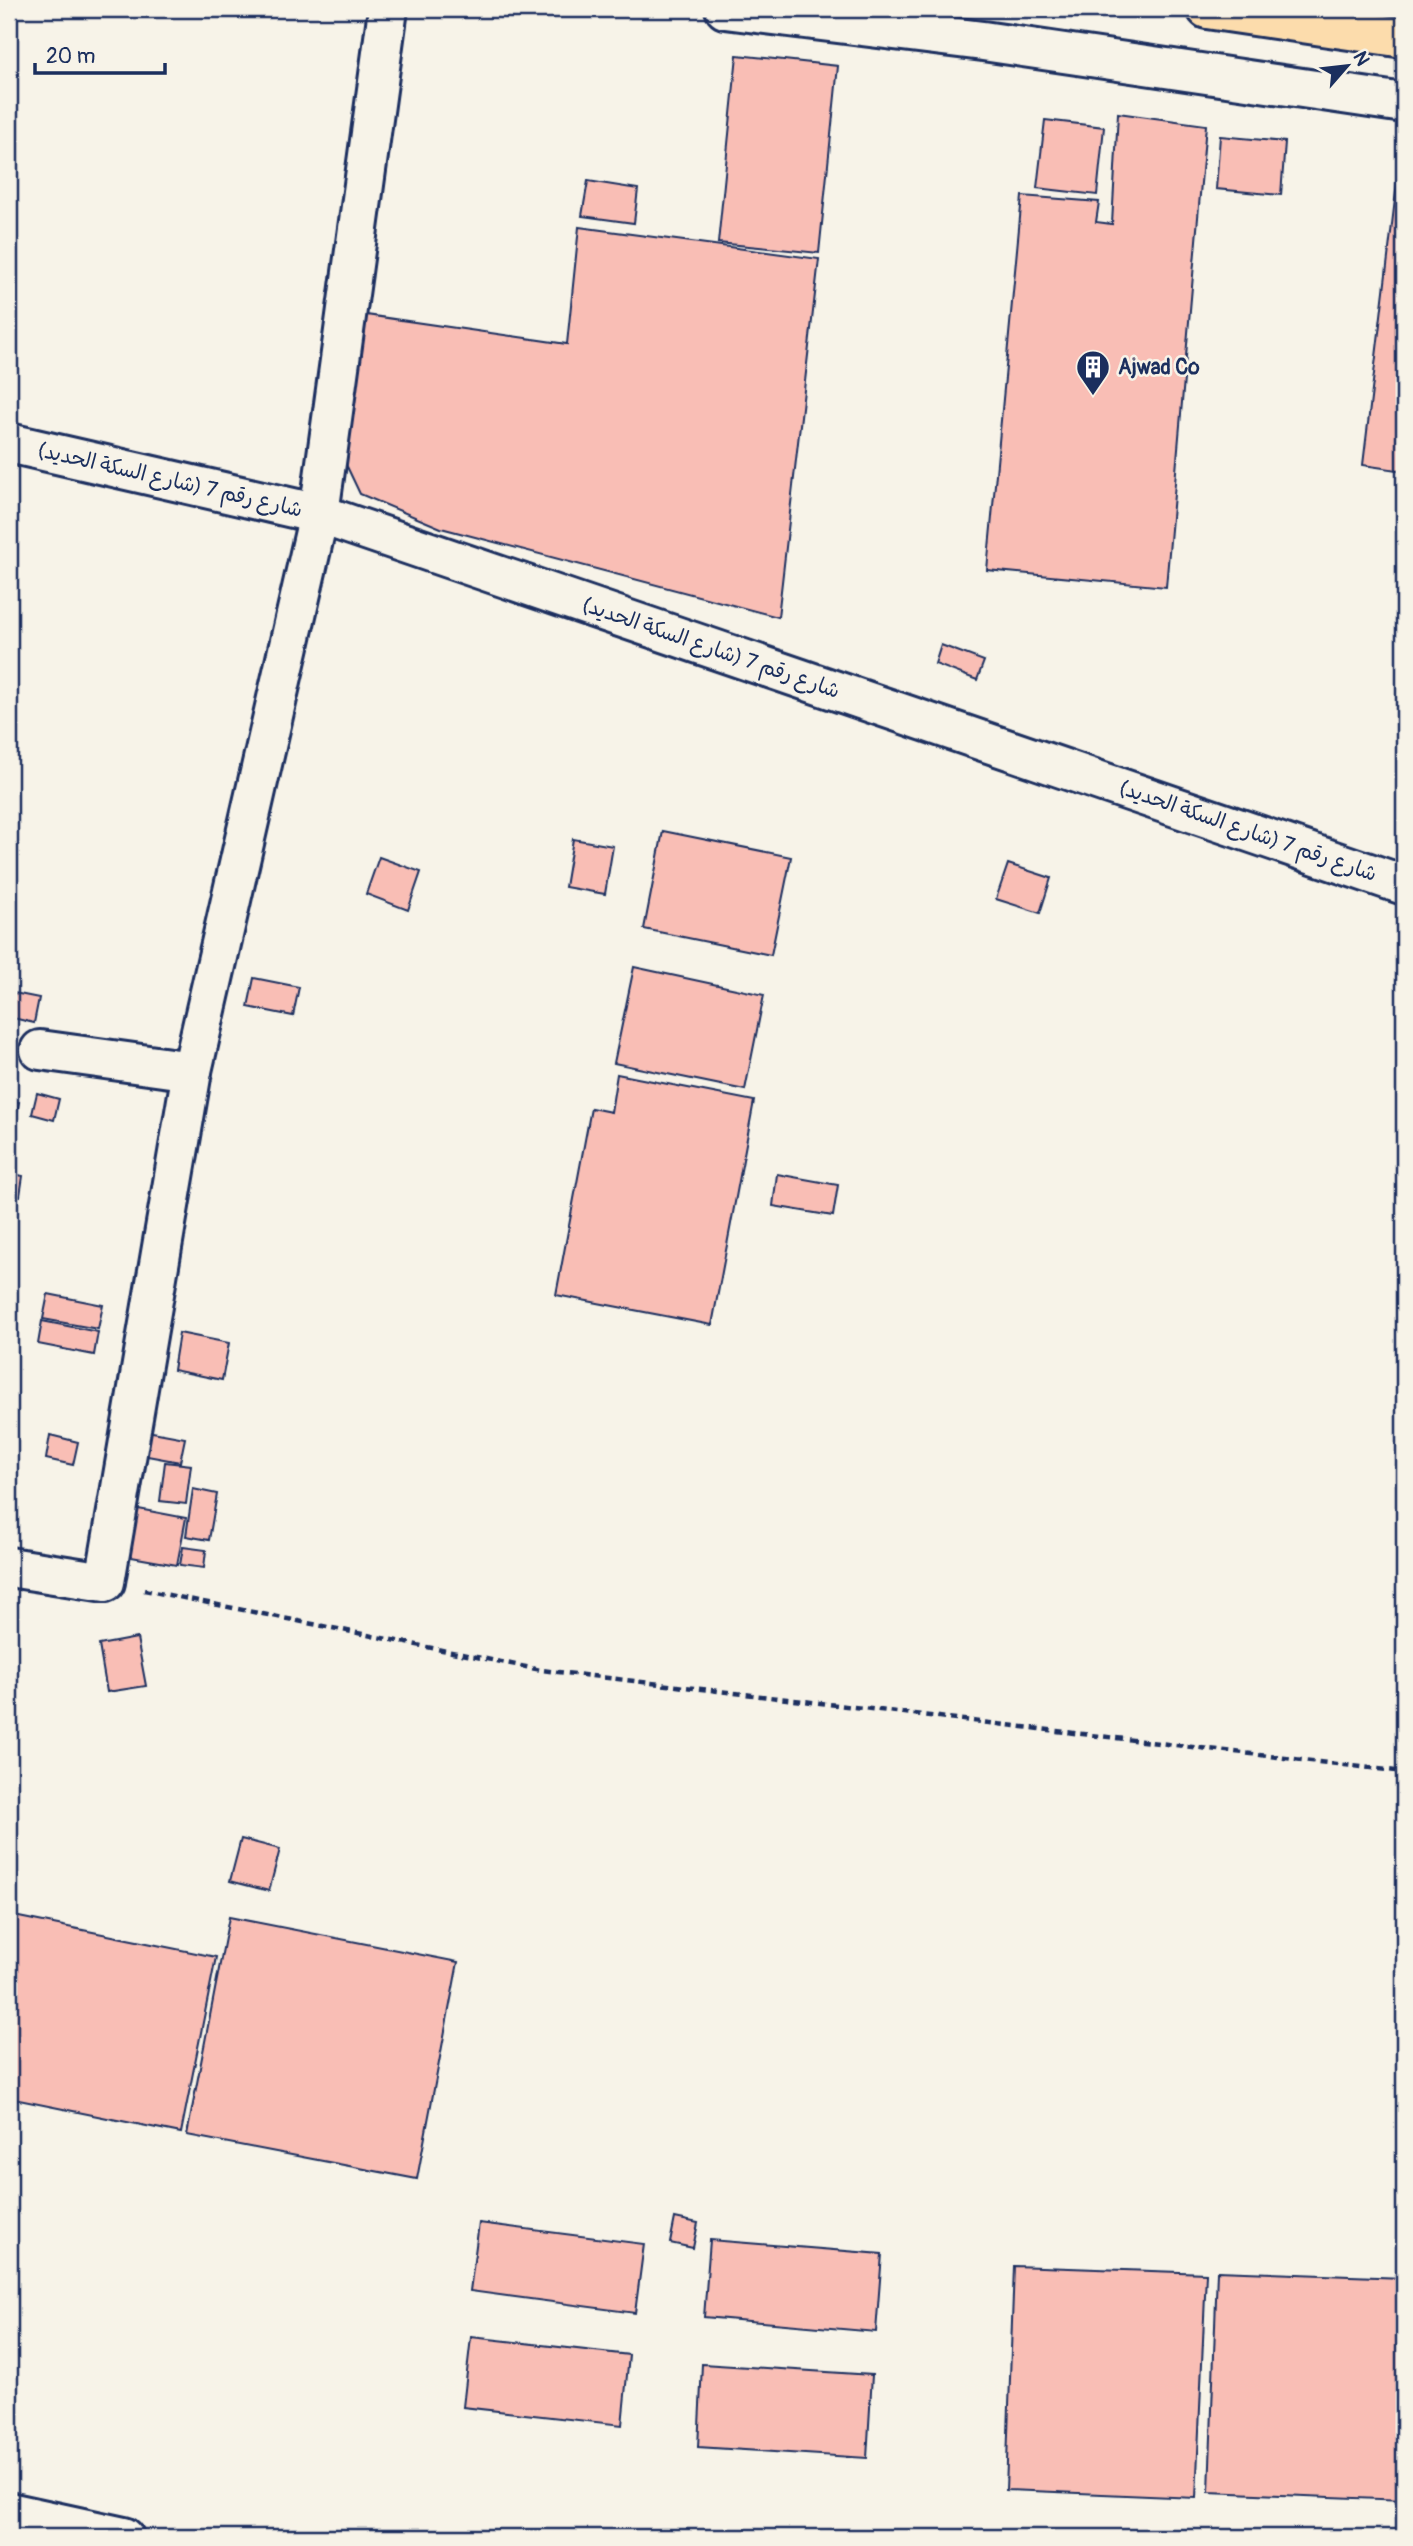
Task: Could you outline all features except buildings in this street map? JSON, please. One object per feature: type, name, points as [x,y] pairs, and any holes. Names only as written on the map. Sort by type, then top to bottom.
[{"type":"highway","points":[[1207,9],[1404,38]]},
{"type":"street","points":[[9,1567],[105,1582],[192,1071],[319,514],[388,9]]},
{"type":"street","points":[[725,9],[982,41],[1404,103]]},
{"type":"street","name":"شارع رقم 7 (شارع السكة الحديد)","points":[[9,443],[319,514],[1404,885]]},
{"type":"street","points":[[40,1050],[192,1071]]},
{"type":"street","points":[[9,2512],[124,2537]]},
{"type":"path","points":[[105,1582],[541,1670],[1404,1772]]},
{"type":"place","name":"Ajwad Co","points":[[1093,397]]}]
